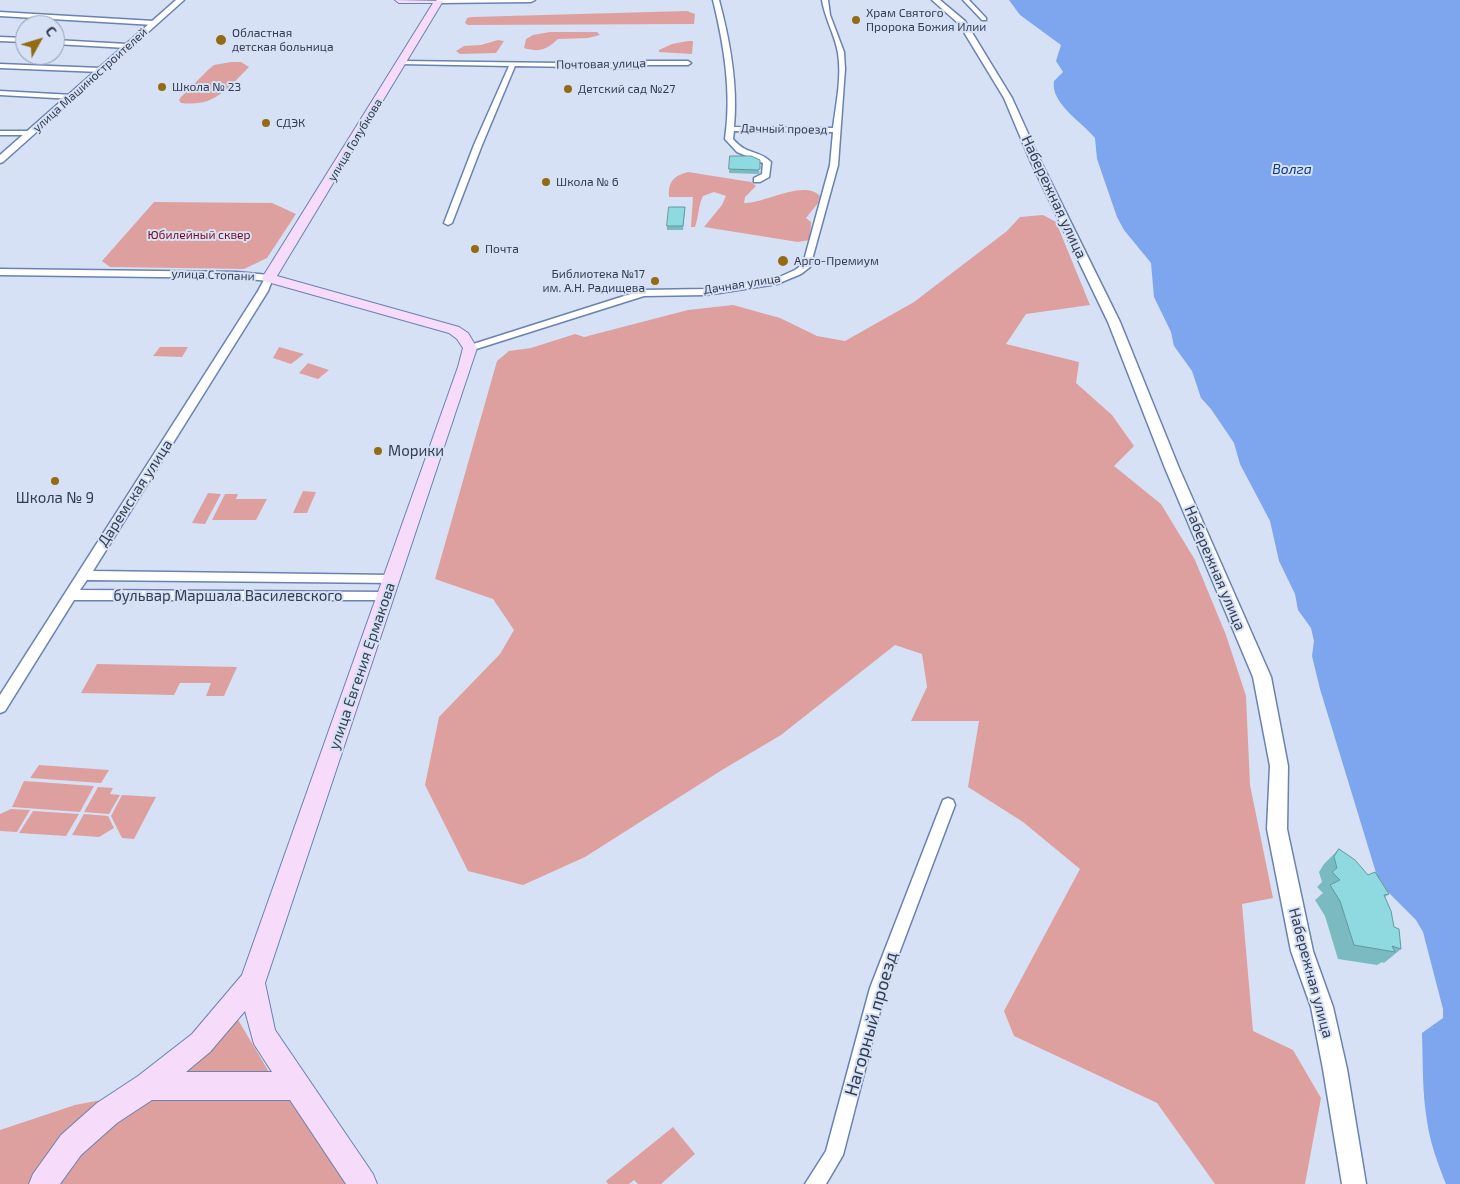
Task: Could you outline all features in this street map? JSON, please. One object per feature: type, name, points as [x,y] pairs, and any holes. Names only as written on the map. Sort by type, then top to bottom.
[{"type":"main road","points":[[399,0],[439,1]]},
{"type":"main road","name":"улица Голубкова","points":[[270,278],[439,1]]},
{"type":"main road","name":"улица Стопани","points":[[270,278],[445,326],[463,336],[470,348]]},
{"type":"main road","name":"улица Евгения Ермакова","points":[[42,1184],[71,1146],[107,1113],[148,1086],[201,1043],[252,983],[466,367],[470,348]]},
{"type":"main road","points":[[252,983],[263,1035],[363,1184]]},
{"type":"main road","points":[[148,1086],[296,1086]]},
{"type":"street","name":"улица Машиностроителей","points":[[0,160],[180,0]]},
{"type":"street","points":[[439,1],[531,0]]},
{"type":"street","points":[[716,0],[722,20],[730,79],[731,129],[729,139],[742,154],[763,158],[767,162],[766,175],[756,180]]},
{"type":"street","name":"Дачная улица","points":[[470,348],[643,293],[706,292],[777,281],[798,272],[807,265],[828,193],[834,165],[842,70],[841,52],[827,15],[825,0]]},
{"type":"street","name":"Набережная улица","points":[[936,0],[962,23],[1008,98],[1035,160],[1114,322],[1172,468],[1262,677],[1278,766],[1277,829],[1302,951],[1322,1007],[1335,1069],[1354,1184]]},
{"type":"street","points":[[966,0],[984,19]]},
{"type":"street","points":[[0,14],[154,23]]},
{"type":"street","points":[[0,39],[15,40]]},
{"type":"street","points":[[65,43],[127,46]]},
{"type":"street","name":"Почтовая улица","points":[[402,63],[638,66],[647,63],[688,63]]},
{"type":"street","points":[[448,223],[478,145],[513,64]]},
{"type":"street","points":[[0,66],[101,70]]},
{"type":"street","points":[[0,93],[73,97]]},
{"type":"street","name":"Дачный проезд","points":[[731,129],[836,130]]},
{"type":"street","points":[[0,134],[30,133]]},
{"type":"street","name":"улица Стопани","points":[[0,272],[237,275],[270,278]]},
{"type":"street","name":"Даремская улица","points":[[0,707],[270,278]]},
{"type":"street","name":"бульвар Маршала Василевского","points":[[83,575],[389,589]]},
{"type":"street","name":"бульвар Маршала Василевского","points":[[70,595],[389,589]]},
{"type":"street","name":"Нагорный проезд","points":[[815,1184],[834,1155],[878,988],[948,806]]},
{"type":"green space","points":[[687,11],[695,14],[694,24],[468,25],[465,23],[467,18],[472,17]]},
{"type":"green space","points":[[550,32],[597,32],[600,35],[588,38],[558,39],[547,48],[539,50],[524,48],[526,39],[533,35]]},
{"type":"green space","points":[[498,40],[504,41],[496,53],[460,54],[456,51],[464,46],[481,45]]},
{"type":"green space","points":[[693,41],[692,54],[659,52],[659,50],[672,44]]},
{"type":"green space","points":[[241,62],[249,67],[220,95],[203,102],[193,104],[181,103],[179,100],[181,97],[209,69],[214,65]]},
{"type":"green space","points":[[688,172],[751,182],[756,186],[745,197],[744,203],[794,191],[813,191],[820,196],[818,203],[806,218],[811,222],[810,240],[798,242],[704,227],[722,205],[726,196],[714,192],[703,196],[695,227],[691,227],[693,197],[669,197],[673,180],[679,175]]},
{"type":"green space","name":"Юбилейный сквер","points":[[154,202],[272,203],[296,214],[267,258],[244,269],[110,267],[102,261]]},
{"type":"green space","points":[[1043,215],[1056,222],[1090,305],[1026,314],[1006,344],[1079,362],[1076,383],[1112,415],[1134,446],[1114,466],[1161,504],[1195,560],[1226,635],[1246,696],[1250,785],[1273,898],[1242,904],[1253,1031],[1293,1050],[1321,1098],[1305,1184],[1215,1184],[1157,1103],[1014,1036],[1004,1011],[1080,869],[1023,822],[968,787],[979,721],[911,721],[927,687],[922,654],[895,645],[781,735],[585,857],[523,885],[468,871],[425,785],[439,717],[500,654],[514,630],[493,599],[435,579],[497,361],[509,351],[531,348],[575,334],[584,337],[688,310],[733,305],[780,318],[817,336],[845,341],[914,302],[1007,231],[1020,217]]},
{"type":"green space","points":[[160,347],[188,347],[182,357],[153,356]]},
{"type":"green space","points":[[279,347],[304,354],[291,364],[273,358]]},
{"type":"green space","points":[[308,363],[329,370],[318,379],[299,373]]},
{"type":"green space","points":[[303,491],[316,492],[307,513],[293,513]]},
{"type":"green space","points":[[208,493],[221,494],[205,524],[192,523]]},
{"type":"green space","points":[[225,494],[238,494],[236,499],[267,499],[256,520],[212,520]]},
{"type":"green space","points":[[97,664],[237,667],[224,696],[206,696],[211,683],[180,683],[174,695],[81,693]]},
{"type":"green space","points":[[39,765],[109,770],[101,783],[30,778]]},
{"type":"green space","points":[[24,781],[94,786],[80,812],[12,807]]},
{"type":"green space","points":[[98,787],[113,788],[110,794],[120,795],[109,814],[84,812]]},
{"type":"green space","points":[[122,795],[156,797],[134,839],[122,838],[111,816]]},
{"type":"green space","points":[[11,809],[30,810],[17,832],[0,831],[0,814]]},
{"type":"green space","points":[[33,811],[79,814],[66,836],[19,833]]},
{"type":"green space","points":[[84,814],[108,816],[114,828],[99,837],[72,835]]},
{"type":"green space","points":[[237,1018],[269,1072],[182,1071]]},
{"type":"green space","points":[[290,1093],[351,1184],[55,1184],[78,1151],[149,1094]]},
{"type":"green space","points":[[117,1097],[35,1184],[0,1184],[0,1130],[75,1105]]},
{"type":"green space","points":[[673,1127],[695,1154],[661,1184],[638,1184],[634,1180],[629,1184],[608,1184],[606,1181]]},
{"type":"water","name":"Волга","points":[[1009,0],[1460,0],[1460,1184],[1446,1184],[1432,1145],[1425,1110],[1422,1033],[1443,1018],[1443,1009],[1423,932],[1416,920],[1386,890],[1377,876],[1320,689],[1312,656],[1314,641],[1311,628],[1298,610],[1295,594],[1279,561],[1270,521],[1240,464],[1234,443],[1211,409],[1201,398],[1192,371],[1174,346],[1171,332],[1154,297],[1151,263],[1124,230],[1117,217],[1097,159],[1095,138],[1068,112],[1057,97],[1054,81],[1063,72],[1056,61],[1061,45],[1020,15]]},
{"type":"building","points":[[730,156],[751,156],[760,160],[760,169],[729,169]]},
{"type":"building","points":[[669,207],[685,207],[683,226],[667,226]]},
{"type":"building","points":[[1339,849],[1355,860],[1368,875],[1375,872],[1389,894],[1384,895],[1391,911],[1394,927],[1399,929],[1401,949],[1392,946],[1395,952],[1354,945],[1340,901],[1330,885],[1340,880],[1332,872],[1337,868],[1334,857]]},
{"type":"place","name":"Храм Святого Пророка Божия Илии","points":[[856,20]]},
{"type":"place","name":"Областная детская больница","points":[[221,40]]},
{"type":"place","name":"Школа № 23","points":[[162,87]]},
{"type":"place","name":"Детский сад №27","points":[[568,89]]},
{"type":"place","name":"СДЭК","points":[[266,123]]},
{"type":"place","name":"Школа № 6","points":[[546,182]]},
{"type":"place","name":"Почта","points":[[475,249]]},
{"type":"place","name":"Арго-Премиум","points":[[783,261]]},
{"type":"place","name":"Библиотека №17 им. А.Н. Радищева","points":[[655,281]]},
{"type":"place","name":"Морики","points":[[378,451]]},
{"type":"place","name":"Школа № 9","points":[[55,481]]}]
